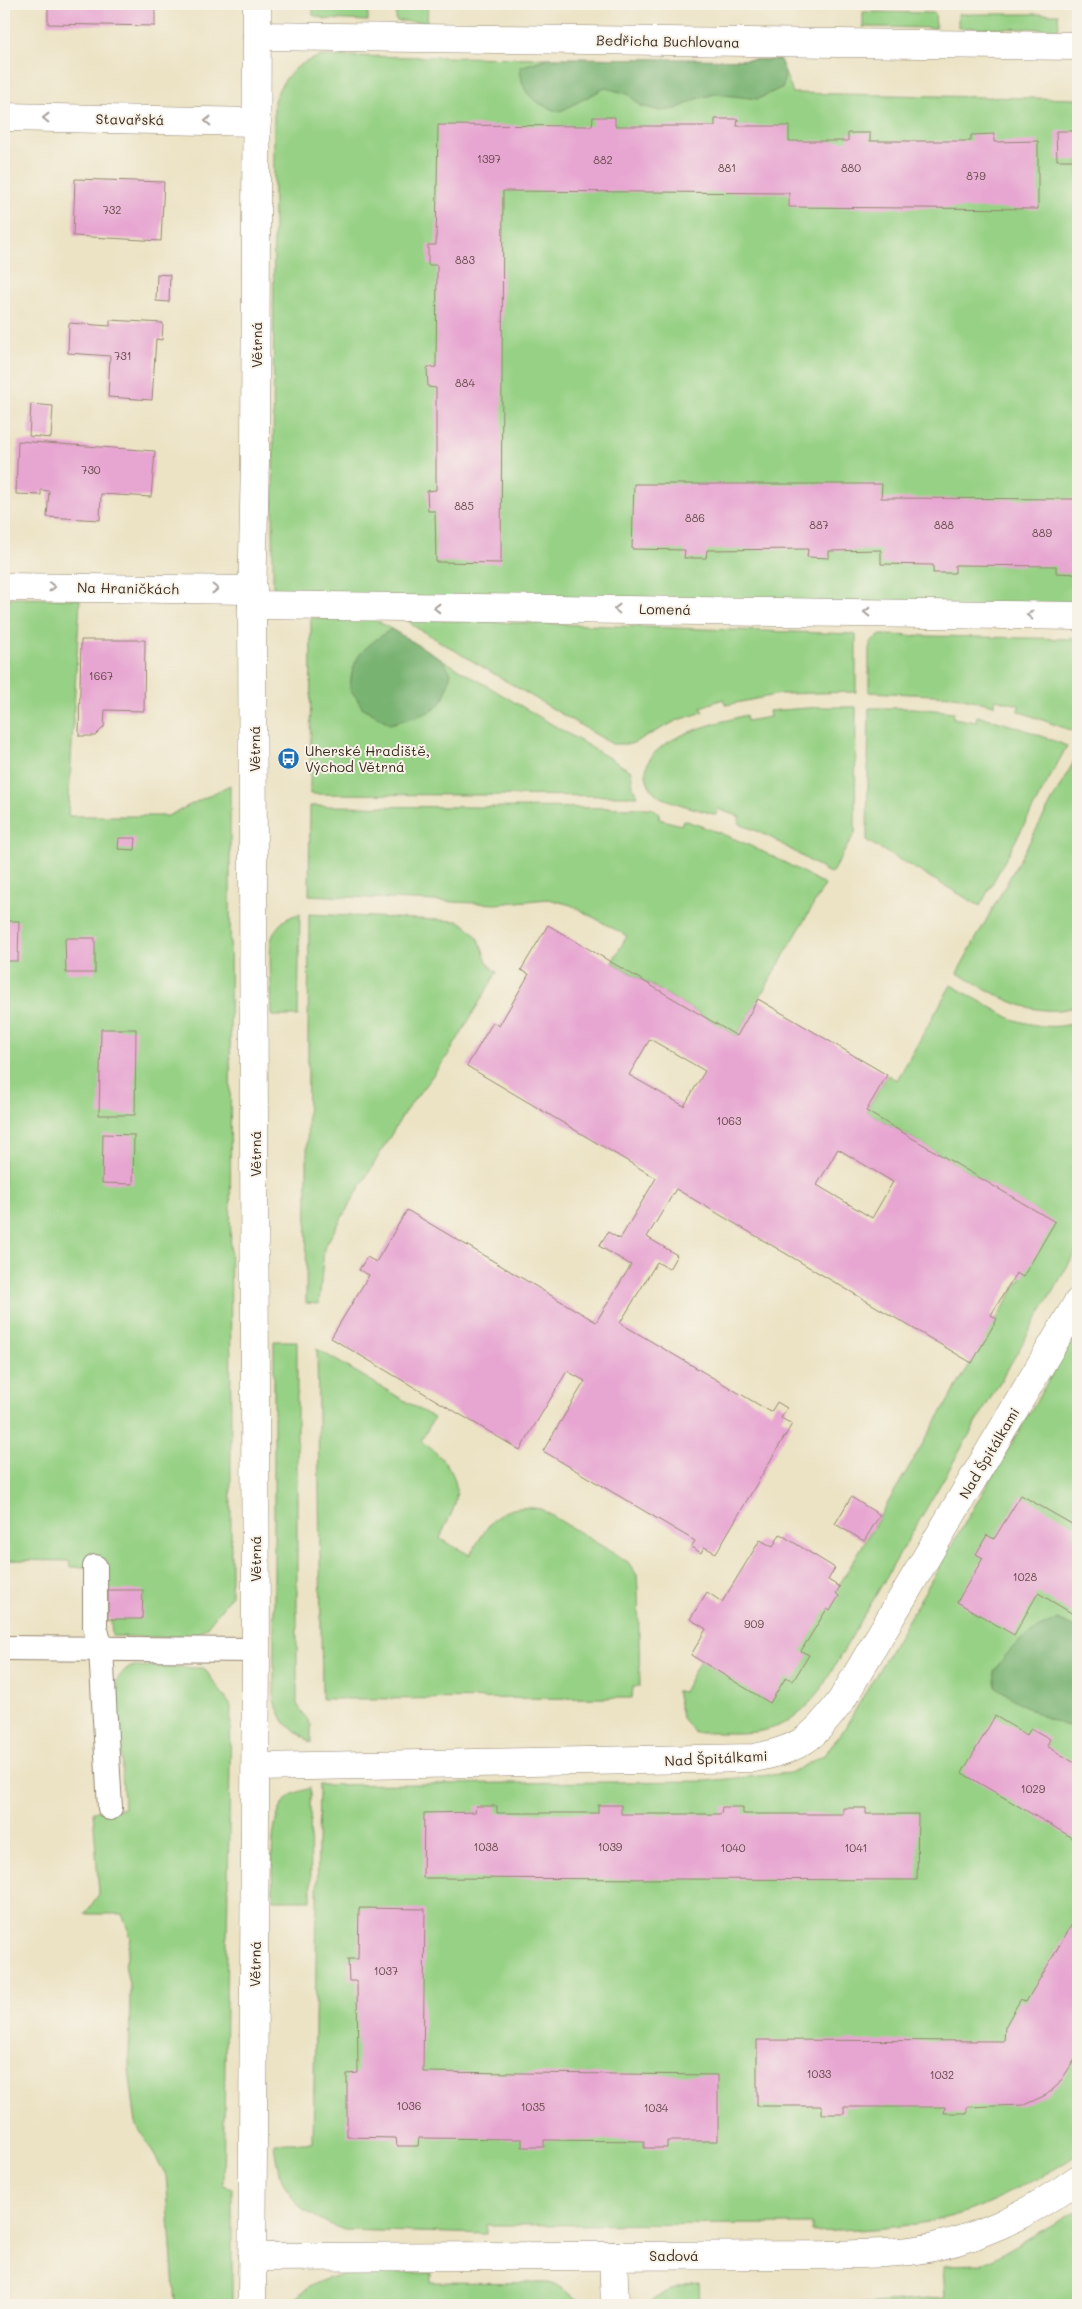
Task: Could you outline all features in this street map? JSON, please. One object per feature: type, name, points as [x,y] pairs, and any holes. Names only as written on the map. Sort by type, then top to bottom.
[{"type":"street","name":"Větrná","points":[[252,2305],[256,1650],[252,598],[257,4]]},
{"type":"street","name":"Bedřicha Buchlovana","points":[[257,36],[1078,46]]},
{"type":"street","name":"Stavařská","points":[[4,117],[257,122]]},
{"type":"street","name":"Na Hraničkách","points":[[4,587],[252,598]]},
{"type":"street","name":"Lomená","points":[[252,598],[1078,616]]},
{"type":"street","name":"Nad Špitálkami","points":[[256,1767],[754,1758],[794,1748],[807,1740],[823,1724],[841,1700],[1078,1302]]},
{"type":"street","name":"Sadová","points":[[252,2257],[826,2255],[910,2251],[936,2246],[994,2228],[1018,2217],[1078,2179]]},
{"type":"street","points":[[612,2256],[615,2305]]},
{"type":"lane","points":[[96,1568],[95,1626],[101,1649],[110,1808]]},
{"type":"lane","points":[[4,1648],[256,1650]]},
{"type":"green space","points":[[313,4],[368,4],[368,21],[325,19],[313,15]]},
{"type":"green space","points":[[396,4],[428,4],[427,22],[396,21]]},
{"type":"green space","points":[[863,12],[935,13],[936,28],[863,27]]},
{"type":"green space","points":[[958,14],[1058,14],[1059,29],[958,28]]},
{"type":"green space","points":[[322,56],[780,60],[793,93],[1078,99],[1078,612],[282,595],[273,587],[274,101],[281,85],[292,72],[305,62]]},
{"type":"green space","points":[[549,58],[780,60],[785,72],[783,87],[758,99],[715,94],[697,99],[676,109],[660,111],[641,106],[628,94],[605,88],[559,112],[542,105],[530,97],[521,77],[520,67]]},
{"type":"green space","points":[[4,598],[80,599],[68,816],[168,816],[230,785],[231,1596],[206,1628],[190,1638],[112,1636],[107,1567],[70,1567],[69,1561],[4,1560]]},
{"type":"green space","points":[[311,618],[374,619],[631,771],[633,787],[638,796],[310,794]]},
{"type":"green space","points":[[407,619],[853,634],[856,635],[856,692],[780,694],[726,705],[723,699],[701,707],[703,712],[676,721],[631,744],[612,744],[412,625]]},
{"type":"green space","points":[[391,629],[442,659],[451,673],[445,695],[438,706],[422,715],[390,724],[362,707],[350,690],[356,660],[366,648]]},
{"type":"green space","points":[[881,635],[1078,639],[1078,726],[1075,732],[1018,711],[1019,705],[996,699],[994,705],[954,696],[869,692],[869,649],[871,641]]},
{"type":"green space","points":[[820,707],[856,707],[855,833],[831,874],[770,837],[738,823],[740,817],[718,809],[716,815],[675,803],[660,796],[651,789],[646,773],[649,760],[658,750],[671,741],[702,727],[746,715],[747,721],[770,717],[769,711]]},
{"type":"green space","points":[[869,708],[913,708],[954,712],[953,718],[976,722],[977,716],[1023,729],[1067,746],[980,906],[867,841]]},
{"type":"green space","points":[[1078,754],[1078,1006],[1061,1010],[1030,1008],[1000,997],[957,973]]},
{"type":"green space","points":[[310,806],[651,808],[660,813],[659,819],[681,825],[683,820],[738,840],[825,885],[737,1036],[612,962],[627,936],[571,905],[548,899],[496,904],[309,895]]},
{"type":"green space","points":[[300,914],[298,1016],[272,1016],[270,964],[272,938],[276,929],[283,922]]},
{"type":"green space","points":[[309,914],[459,921],[475,935],[487,962],[497,972],[449,1054],[404,1113],[324,1248],[319,1304],[306,1303]]},
{"type":"green space","points":[[951,985],[1012,1019],[1037,1025],[1053,1026],[1078,1022],[1078,1248],[820,1691],[791,1719],[778,1726],[750,1732],[695,1733],[682,1718],[676,1691],[683,1692],[700,1660],[770,1702],[1054,1222],[866,1111],[887,1075],[897,1080]]},
{"type":"green space","points":[[1078,1330],[1078,2153],[1046,2174],[981,2206],[941,2219],[875,2229],[811,2232],[811,2224],[487,2225],[487,2234],[344,2230],[314,2216],[303,2208],[286,2188],[277,2161],[274,2143],[313,2143],[319,1785],[707,1781],[790,1773],[824,1755],[843,1731]]},
{"type":"green space","points":[[274,1341],[297,1341],[297,1704],[311,1725],[311,1743],[284,1722],[274,1701]]},
{"type":"green space","points":[[317,1349],[434,1418],[421,1441],[438,1455],[451,1470],[456,1489],[453,1510],[440,1539],[470,1555],[483,1533],[497,1517],[515,1509],[541,1509],[628,1562],[637,1575],[638,1589],[640,1687],[633,1687],[632,1698],[322,1699]]},
{"type":"green space","points":[[1057,1620],[1078,1629],[1078,1728],[1067,1726],[1046,1717],[996,1687],[994,1671],[1014,1646],[1036,1630]]},
{"type":"green space","points":[[134,1666],[204,1668],[231,1706],[223,2185],[232,2188],[232,2305],[175,2305],[166,2175],[136,2124],[129,2069],[130,1989],[125,1965],[131,1938],[122,1914],[85,1914],[99,1894],[93,1811],[124,1808],[117,1679],[126,1669]]},
{"type":"green space","points":[[310,1788],[311,1900],[273,1900],[272,1859],[274,1829],[278,1815],[283,1804],[291,1795]]},
{"type":"green space","points":[[1078,2210],[1078,2305],[844,2305],[945,2298],[943,2265],[983,2264]]},
{"type":"green space","points":[[361,2272],[431,2273],[431,2282],[553,2283],[587,2305],[291,2305],[304,2290],[312,2285],[331,2277]]},
{"type":"green space","points":[[699,2283],[700,2305],[649,2305],[672,2289]]},
{"type":"building","points":[[48,4],[155,4],[155,26],[48,24]]},
{"type":"building","points":[[593,117],[615,117],[615,126],[715,126],[715,119],[738,119],[737,126],[789,126],[789,141],[848,141],[848,133],[870,133],[870,141],[971,141],[971,135],[994,134],[994,142],[1038,141],[1038,209],[789,207],[789,193],[503,191],[501,563],[436,562],[435,511],[428,511],[427,491],[436,490],[436,388],[428,387],[427,368],[436,367],[437,265],[428,265],[428,245],[436,245],[438,125],[592,126]]},
{"type":"building","points":[[1056,131],[1078,131],[1078,160],[1057,160]]},
{"type":"building","points":[[75,179],[164,182],[161,241],[73,236]]},
{"type":"building","points":[[157,274],[170,275],[169,302],[156,301]]},
{"type":"building","points":[[110,320],[163,323],[162,340],[156,339],[152,400],[108,397],[110,356],[68,353],[69,323],[110,326]]},
{"type":"building","points":[[31,404],[53,406],[51,438],[29,436]]},
{"type":"building","points":[[18,441],[155,451],[151,497],[101,494],[100,520],[47,517],[49,491],[41,490],[41,495],[16,494]]},
{"type":"building","points":[[634,484],[882,484],[881,498],[1078,499],[1078,574],[1056,573],[1056,566],[955,565],[955,573],[933,573],[933,565],[881,564],[881,550],[829,551],[829,558],[807,557],[808,549],[707,550],[706,558],[684,558],[685,550],[632,549]]},
{"type":"building","points":[[81,640],[145,640],[144,711],[105,710],[104,727],[95,736],[79,736]]},
{"type":"building","points":[[119,838],[136,838],[135,850],[118,849]]},
{"type":"building","points":[[4,921],[19,921],[18,961],[4,961]]},
{"type":"building","points":[[548,925],[737,1036],[758,999],[887,1075],[866,1111],[1055,1222],[1023,1277],[1016,1273],[991,1315],[997,1319],[972,1363],[676,1189],[647,1237],[677,1255],[669,1269],[657,1262],[620,1323],[771,1412],[777,1402],[787,1408],[781,1418],[792,1424],[716,1553],[704,1547],[701,1553],[691,1547],[695,1541],[543,1451],[585,1381],[567,1371],[520,1450],[331,1338],[369,1275],[359,1270],[367,1257],[376,1262],[407,1210],[596,1322],[631,1265],[599,1246],[608,1232],[620,1239],[656,1178],[467,1066],[493,1022],[499,1026],[529,974],[521,970]],"holes":[[[650,1039],[705,1071],[684,1106],[629,1075]],[[838,1149],[893,1182],[872,1218],[817,1185]]]},
{"type":"building","points":[[65,938],[95,938],[95,973],[66,973]]},
{"type":"building","points":[[101,1029],[136,1029],[135,1115],[99,1115]]},
{"type":"building","points":[[103,1134],[134,1135],[133,1184],[102,1183]]},
{"type":"building","points":[[1021,1495],[1077,1527],[1072,1537],[1078,1540],[1078,1617],[1038,1593],[1014,1635],[957,1602],[983,1558],[976,1554],[987,1535],[994,1539]]},
{"type":"building","points":[[851,1497],[880,1515],[864,1541],[835,1524]]},
{"type":"building","points":[[780,1534],[835,1568],[828,1580],[840,1587],[836,1593],[839,1596],[830,1611],[827,1609],[801,1651],[809,1655],[793,1681],[786,1677],[770,1703],[691,1655],[706,1629],[690,1619],[707,1592],[722,1602],[760,1540],[773,1547]]},
{"type":"building","points":[[108,1590],[143,1590],[142,1619],[108,1619]]},
{"type":"building","points":[[995,1716],[1027,1735],[1031,1728],[1050,1739],[1047,1746],[1078,1765],[1078,1841],[962,1773]]},
{"type":"building","points":[[598,1805],[621,1805],[621,1814],[721,1814],[722,1807],[743,1807],[743,1814],[843,1814],[843,1808],[866,1808],[866,1814],[918,1814],[917,1880],[423,1878],[424,1813],[475,1812],[476,1806],[497,1806],[497,1813],[598,1813]]},
{"type":"building","points":[[359,1908],[425,1909],[423,2072],[718,2075],[718,2141],[667,2141],[667,2148],[644,2148],[644,2141],[544,2140],[544,2147],[522,2147],[522,2139],[419,2138],[418,2146],[397,2146],[396,2138],[347,2137],[347,2074],[358,2073],[357,1981],[349,1981],[348,1959],[358,1959]]},
{"type":"building","points":[[1078,1914],[1078,2055],[1058,2085],[1046,2095],[1024,2105],[967,2107],[967,2113],[944,2113],[945,2107],[844,2107],[844,2114],[822,2114],[822,2106],[757,2106],[757,2040],[1004,2041],[1005,2027],[1016,2007],[1021,1999],[1026,2002]]},
{"type":"place","name":"Uherské Hradiště, Východ Větrná","points":[[289,758]]}]
